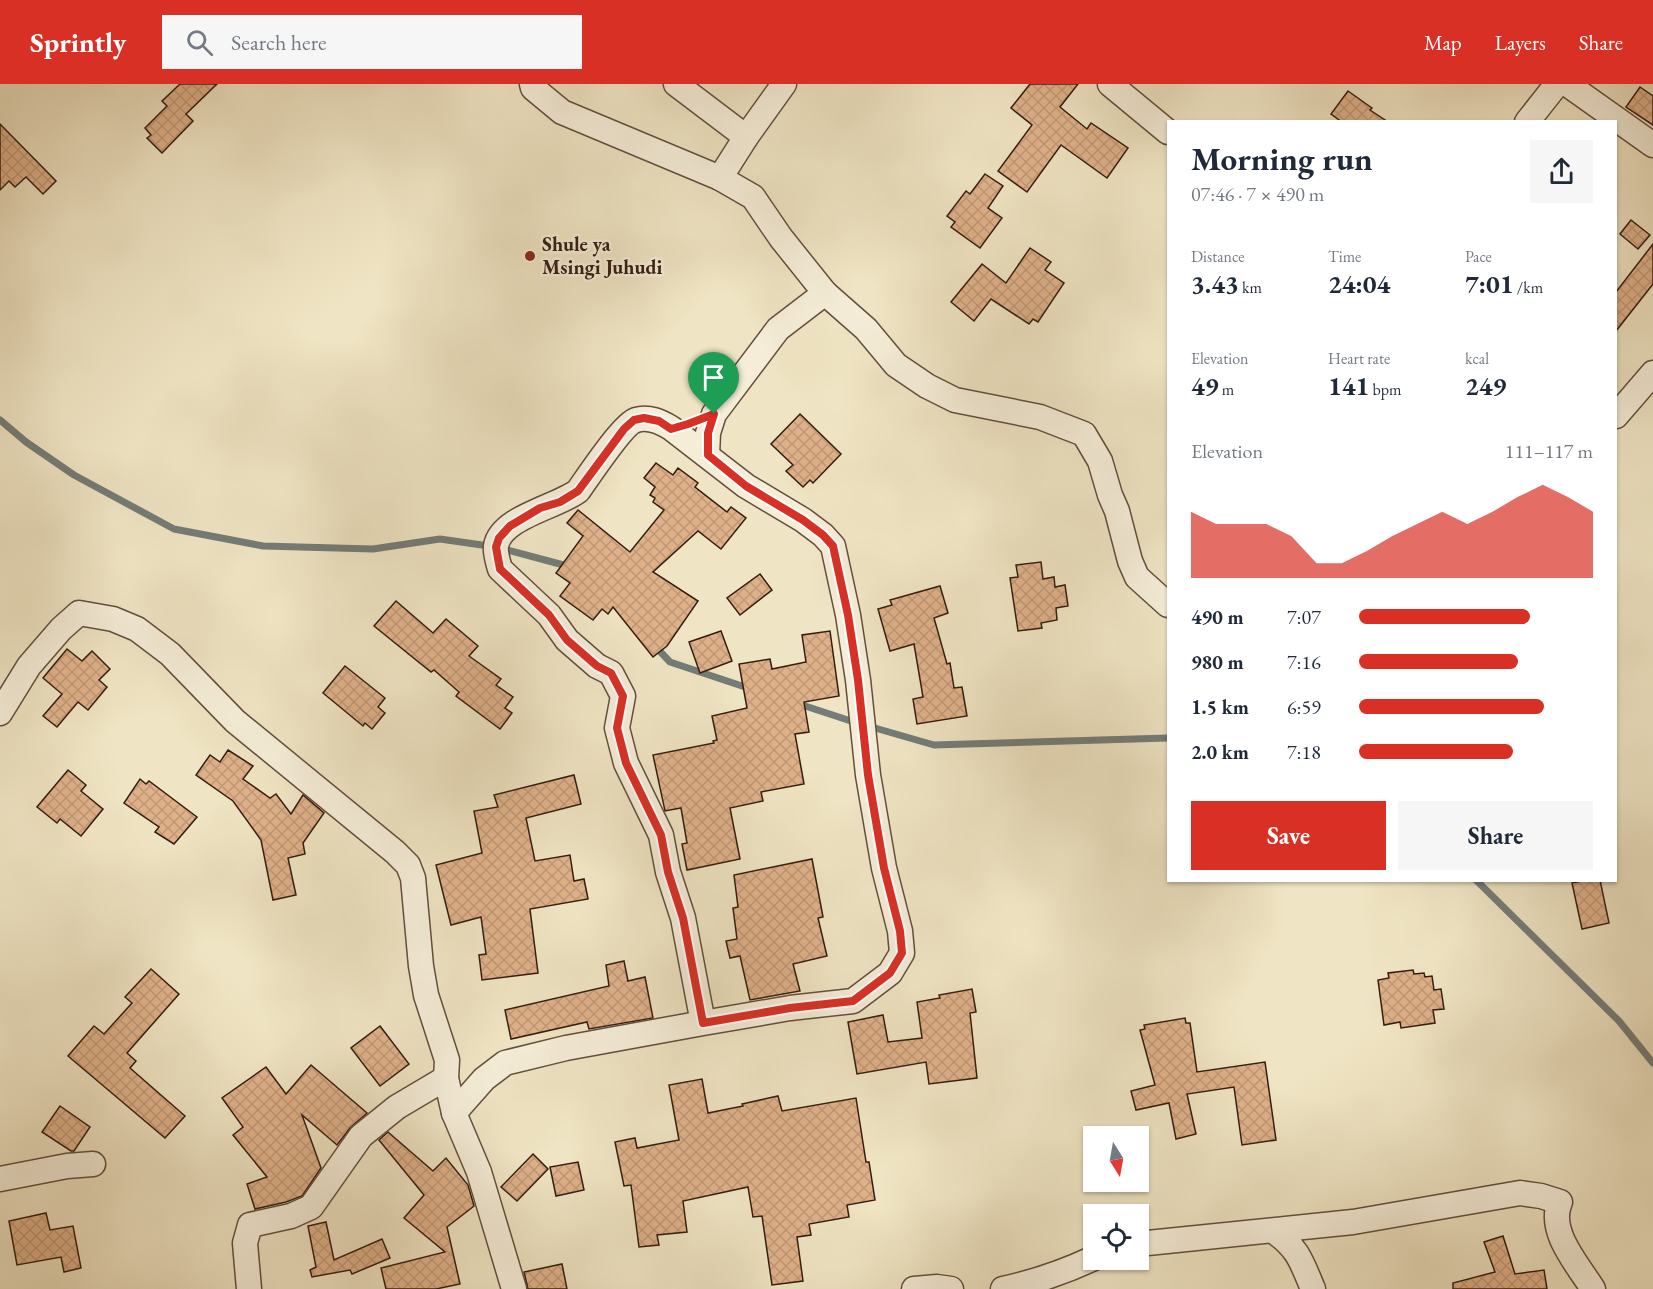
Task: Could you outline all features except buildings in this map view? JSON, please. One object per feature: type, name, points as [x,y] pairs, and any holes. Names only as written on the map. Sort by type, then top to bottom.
[{"type":"street","points":[[532,84],[533,88],[562,112],[720,178],[753,197],[781,238],[825,293],[866,329],[896,365],[927,386],[955,400],[1040,417],[1084,434],[1100,461],[1117,511],[1130,561],[1137,577],[1167,604]]},
{"type":"street","points":[[676,84],[746,137]]},
{"type":"street","points":[[720,178],[784,84]]},
{"type":"street","points":[[1110,84],[1167,131]]},
{"type":"street","points":[[1529,120],[1557,84]]},
{"type":"street","points":[[1567,84],[1653,145]]},
{"type":"street","points":[[708,455],[708,433],[714,414],[778,329],[825,293]]},
{"type":"street","points":[[1617,415],[1653,373]]},
{"type":"street","points":[[671,429],[714,414]]},
{"type":"street","points":[[454,1113],[484,1079],[505,1063],[566,1048],[703,1023],[790,1008],[853,1001],[890,973],[902,953],[900,931],[884,868],[868,775],[858,680],[848,615],[833,546],[803,520],[746,486],[671,429],[659,421],[644,418],[634,420],[624,429],[578,491],[560,502],[540,508],[510,526],[499,538],[496,547],[500,569],[549,615],[567,640],[597,666],[611,673],[623,696],[617,728],[626,763],[661,835],[668,872],[683,918],[703,1023]]},
{"type":"street","points":[[0,713],[29,666],[47,644],[79,613],[112,619],[137,629],[170,654],[235,721],[361,823],[408,865],[413,878],[426,995],[447,1059],[446,1078],[454,1113],[479,1172],[514,1289]]},
{"type":"street","points":[[249,1289],[245,1243],[250,1225],[291,1216],[310,1207],[319,1198],[361,1136],[397,1107],[446,1078]]},
{"type":"street","points":[[0,1179],[67,1166],[93,1164]]},
{"type":"street","points":[[1149,1243],[1353,1222],[1520,1193],[1560,1202],[1556,1210],[1556,1221],[1564,1243],[1593,1289]]},
{"type":"street","points":[[1272,1231],[1287,1241],[1299,1255],[1313,1289]]},
{"type":"street","points":[[1003,1289],[1036,1282],[1083,1263]]},
{"type":"street","points":[[914,1289],[951,1289]]},
{"type":"waterway","points":[[0,420],[26,442],[74,475],[174,529],[263,546],[373,549],[440,539],[496,547],[571,567]]},
{"type":"waterway","points":[[654,645],[670,662],[751,689]]},
{"type":"waterway","points":[[796,703],[857,723]]},
{"type":"waterway","points":[[868,726],[934,745],[1167,738]]},
{"type":"waterway","points":[[1478,882],[1619,1021],[1653,1063]]},
{"type":"place","name":"Shule ya Msingi Juhudi","points":[[530,256]]},
{"type":"route","points":[[714,414],[708,433],[708,455],[746,486],[803,520],[833,546],[848,615],[858,680],[868,775],[884,868],[900,931],[902,953],[890,973],[853,1001],[790,1008],[703,1023],[683,918],[668,872],[661,835],[626,763],[617,728],[623,696],[611,673],[597,666],[567,640],[549,615],[500,569],[496,547],[499,538],[510,526],[540,508],[560,502],[578,491],[624,429],[634,420],[644,418],[659,421],[671,429],[714,414]]}]
